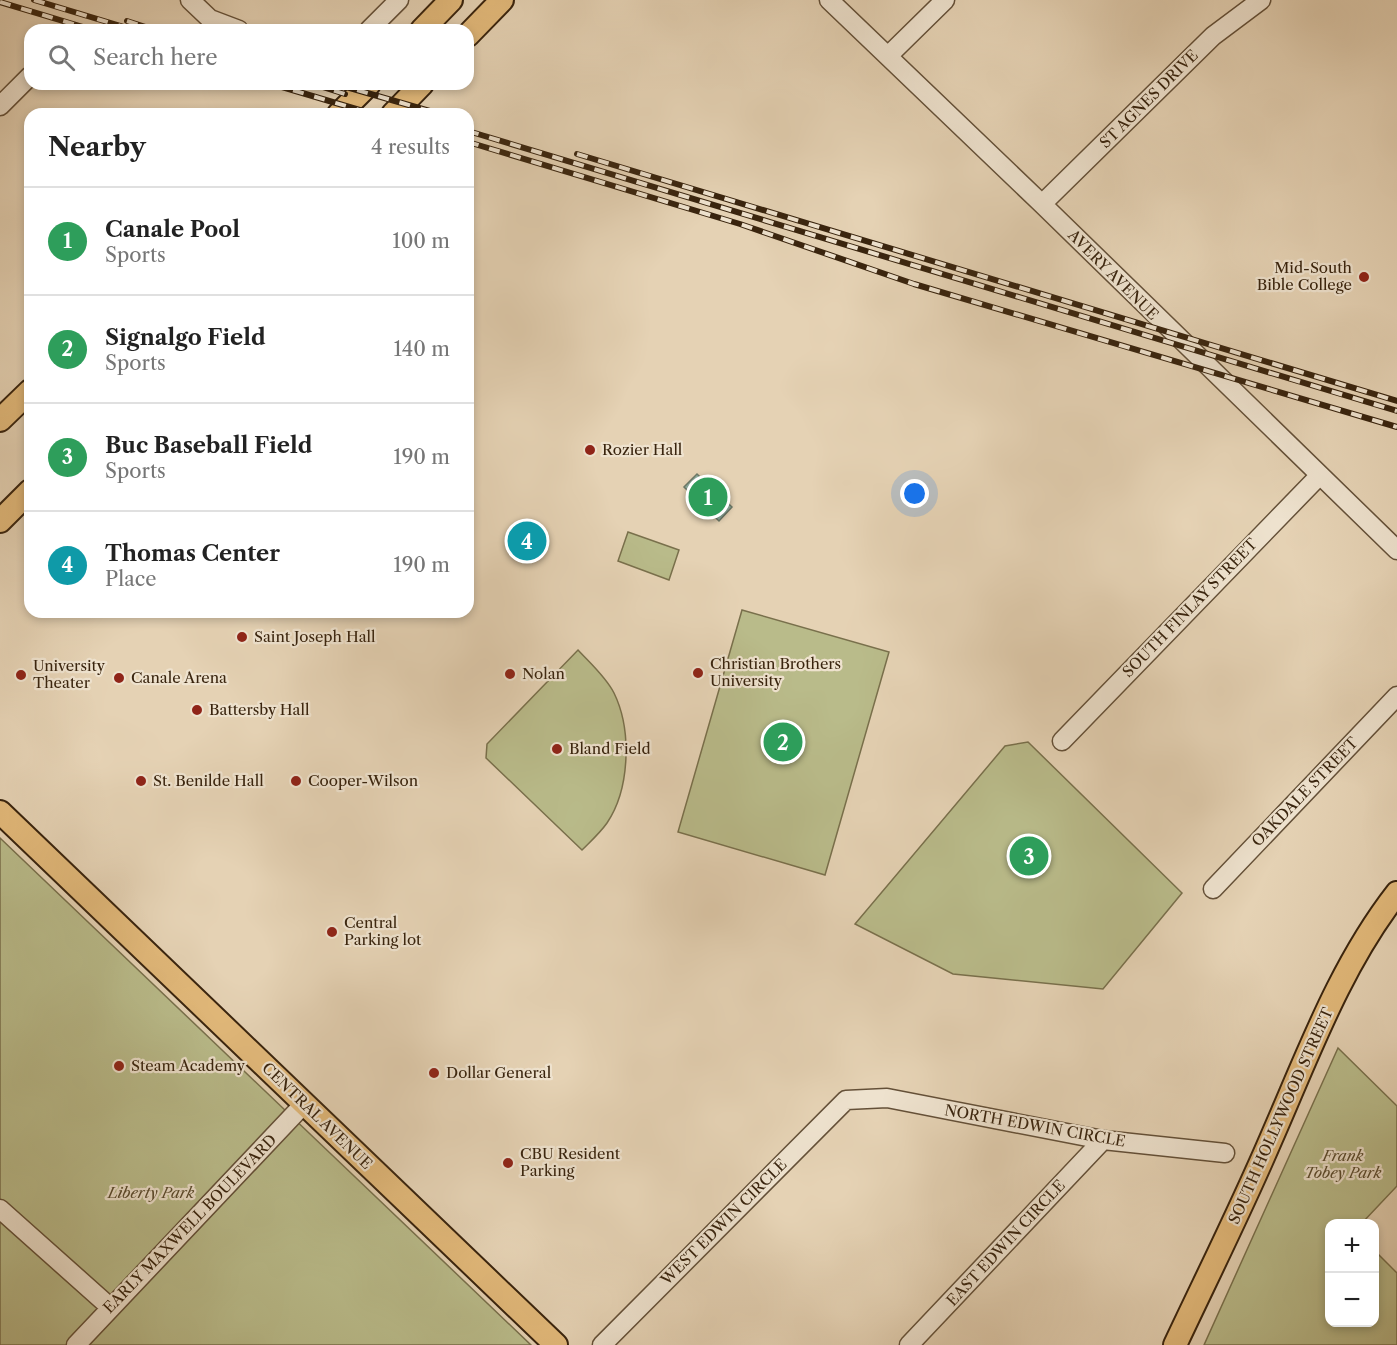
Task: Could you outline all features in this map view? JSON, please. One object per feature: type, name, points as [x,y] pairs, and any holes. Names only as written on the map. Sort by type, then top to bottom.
[{"type":"main road","points":[[428,24],[452,0]]},
{"type":"main road","points":[[474,29],[502,0]]},
{"type":"main road","points":[[345,108],[363,90]]},
{"type":"main road","points":[[399,108],[416,90]]},
{"type":"main road","points":[[0,420],[24,396]]},
{"type":"main road","points":[[0,521],[24,497]]},
{"type":"main road","name":"CENTRAL AVENUE","points":[[0,812],[556,1345]]},
{"type":"main road","name":"SOUTH HOLLYWOOD STREET","points":[[1175,1345],[1261,1164],[1343,979],[1363,943],[1397,893]]},
{"type":"street","points":[[190,0],[210,19],[223,24]]},
{"type":"street","points":[[375,24],[399,0]]},
{"type":"street","name":"AVERY AVENUE","points":[[829,0],[1397,550]]},
{"type":"street","points":[[888,56],[945,0]]},
{"type":"street","name":"ST AGNES DRIVE","points":[[1042,204],[1213,36],[1261,0]]},
{"type":"street","points":[[0,106],[24,82]]},
{"type":"street","name":"SOUTH FINLAY STREET","points":[[1062,741],[1319,476]]},
{"type":"street","name":"OAKDALE STREET","points":[[1213,889],[1397,696]]},
{"type":"street","name":"NORTH EDWIN CIRCLE","points":[[846,1100],[887,1098],[1103,1140],[1224,1154]]},
{"type":"street","name":"WEST EDWIN CIRCLE","points":[[602,1345],[846,1100]]},
{"type":"street","name":"EARLY MAXWELL BOULEVARD","points":[[76,1345],[304,1104]]},
{"type":"street","name":"EAST EDWIN CIRCLE","points":[[909,1345],[1103,1140]]},
{"type":"street","points":[[0,1209],[111,1308]]},
{"type":"green space","points":[[628,532],[679,550],[669,580],[618,561]]},
{"type":"green space","points":[[742,610],[889,652],[825,875],[678,832]]},
{"type":"green space","name":"Bland Field","points":[[578,650],[611,687],[620,708],[626,741],[624,777],[615,809],[604,827],[582,850],[486,758],[487,744]]},
{"type":"green space","points":[[1028,742],[1182,893],[1103,989],[953,974],[855,924],[1005,746]]},
{"type":"green space","name":"Liberty Park","points":[[0,838],[531,1345],[0,1345]]},
{"type":"green space","name":"Frank Tobey Park","points":[[1338,1048],[1397,1106],[1397,1186],[1366,1219],[1325,1219],[1325,1327],[1379,1327],[1379,1255],[1397,1273],[1397,1345],[1204,1345]]},
{"type":"water","points":[[697,474],[732,507],[719,521],[684,487]]},
{"type":"railway","points":[[34,0],[114,24]]},
{"type":"railway","points":[[0,2],[73,24]]},
{"type":"railway","points":[[127,21],[136,24]]},
{"type":"railway","points":[[292,90],[353,108]]},
{"type":"railway","points":[[332,90],[345,94]]},
{"type":"railway","points":[[357,90],[419,108]]},
{"type":"railway","points":[[474,133],[1397,411]]},
{"type":"railway","points":[[474,144],[740,224],[914,284],[1397,427]]},
{"type":"railway","points":[[577,154],[1397,401]]},
{"type":"place","name":"Mid-South Bible College","points":[[1364,277]]},
{"type":"place","name":"Rozier Hall","points":[[590,450]]},
{"type":"place","name":"Canale Pool","points":[[708,497]]},
{"type":"place","name":"Thomas Center","points":[[527,541]]},
{"type":"place","name":"Saint Joseph Hall","points":[[242,637]]},
{"type":"place","name":"Christian Brothers University","points":[[698,673]]},
{"type":"place","name":"Nolan","points":[[510,674]]},
{"type":"place","name":"University Theater","points":[[21,675]]},
{"type":"place","name":"Canale Arena","points":[[119,678]]},
{"type":"place","name":"Battersby Hall","points":[[197,710]]},
{"type":"place","name":"Signalgo Field","points":[[783,742]]},
{"type":"place","name":"Bland Field","points":[[557,749]]},
{"type":"place","name":"St. Benilde Hall","points":[[141,781]]},
{"type":"place","name":"Cooper-Wilson","points":[[296,781]]},
{"type":"place","name":"Buc Baseball Field","points":[[1029,856]]},
{"type":"place","name":"Central Parking lot","points":[[332,932]]},
{"type":"place","name":"Steam Academy","points":[[119,1066]]},
{"type":"place","name":"Dollar General","points":[[434,1073]]},
{"type":"place","name":"CBU Resident Parking","points":[[508,1163]]}]
